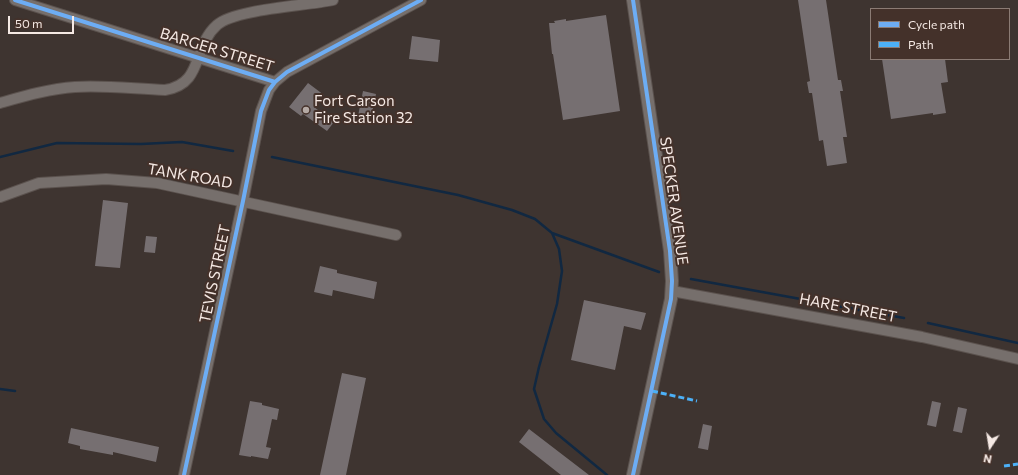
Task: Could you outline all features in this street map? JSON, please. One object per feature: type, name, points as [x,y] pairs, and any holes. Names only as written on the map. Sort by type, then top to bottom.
[{"type":"street","name":"BARGER STREET","points":[[15,0],[276,82],[281,76],[421,0]]},
{"type":"street","points":[[0,103],[25,95],[76,87],[174,89],[188,80],[193,72],[204,41],[217,25],[226,19],[241,15],[333,0]]},
{"type":"street","name":"SPECKER AVENUE","points":[[633,0],[669,244],[672,290],[633,475]]},
{"type":"street","name":"TEVIS STREET","points":[[184,475],[261,111],[269,90],[276,82]]},
{"type":"street","name":"TANK ROAD","points":[[0,197],[39,183],[106,179],[157,183],[396,235]]},
{"type":"street","name":"HARE STREET","points":[[672,290],[915,336],[1018,359]]},
{"type":"building","points":[[798,0],[826,0],[838,80],[841,80],[843,91],[840,91],[847,137],[843,137],[847,163],[827,166],[823,140],[819,141],[812,93],[809,93],[807,82],[810,81]]},
{"type":"building","points":[[606,15],[620,111],[563,120],[552,54],[549,23],[555,23],[554,21],[566,19],[566,21]]},
{"type":"building","points":[[412,36],[440,40],[438,62],[409,59]]},
{"type":"building","points":[[882,60],[945,60],[948,82],[941,83],[946,113],[933,115],[933,113],[891,119]]},
{"type":"building","name":"Fort Carson Fire Station 32","points":[[308,83],[324,95],[314,107],[334,122],[327,131],[303,114],[301,116],[289,107]]},
{"type":"building","points":[[363,91],[376,94],[371,118],[358,116]]},
{"type":"building","points":[[103,200],[128,203],[120,268],[95,266]]},
{"type":"building","points":[[146,236],[157,237],[155,253],[144,252]]},
{"type":"building","points":[[320,266],[337,270],[337,273],[377,282],[374,299],[333,290],[332,296],[314,292]]},
{"type":"building","points":[[584,300],[646,313],[641,330],[624,326],[615,370],[571,360]]},
{"type":"building","points":[[342,373],[366,378],[346,475],[320,475]]},
{"type":"building","points":[[250,401],[262,403],[262,405],[279,409],[277,420],[272,419],[266,447],[271,448],[268,459],[239,455]]},
{"type":"building","points":[[932,401],[941,403],[936,427],[927,425]]},
{"type":"building","points":[[958,407],[967,409],[962,433],[953,431]]},
{"type":"building","points":[[703,424],[712,426],[708,450],[698,448]]},
{"type":"building","points":[[71,428],[159,447],[156,462],[113,452],[113,455],[80,449],[80,446],[68,443]]},
{"type":"building","points":[[529,429],[589,475],[561,475],[519,442]]},
{"type":"waterway","points":[[0,157],[57,143],[141,144],[182,142],[233,151]]},
{"type":"waterway","points":[[272,157],[458,195],[512,210],[535,219],[552,233],[559,249],[562,271],[557,304],[534,389],[544,419],[556,433],[607,475]]},
{"type":"waterway","points":[[552,233],[659,272]]},
{"type":"waterway","points":[[691,279],[806,300]]},
{"type":"waterway","points":[[837,306],[904,318]]},
{"type":"waterway","points":[[928,323],[1018,343]]},
{"type":"waterway","points":[[0,389],[15,391]]},
{"type":"marked path","points":[[652,391],[697,401]]},
{"type":"marked path","points":[[1004,466],[1018,464]]},
{"type":"cycle path","points":[[15,0],[275,82],[287,72],[421,0]]},
{"type":"cycle path","points":[[633,0],[670,251],[672,281],[671,299],[633,475]]},
{"type":"cycle path","points":[[184,475],[261,111],[269,90],[275,82]]},
{"type":"place","name":"Fort Carson Fire Station 32","points":[[306,110]]}]
